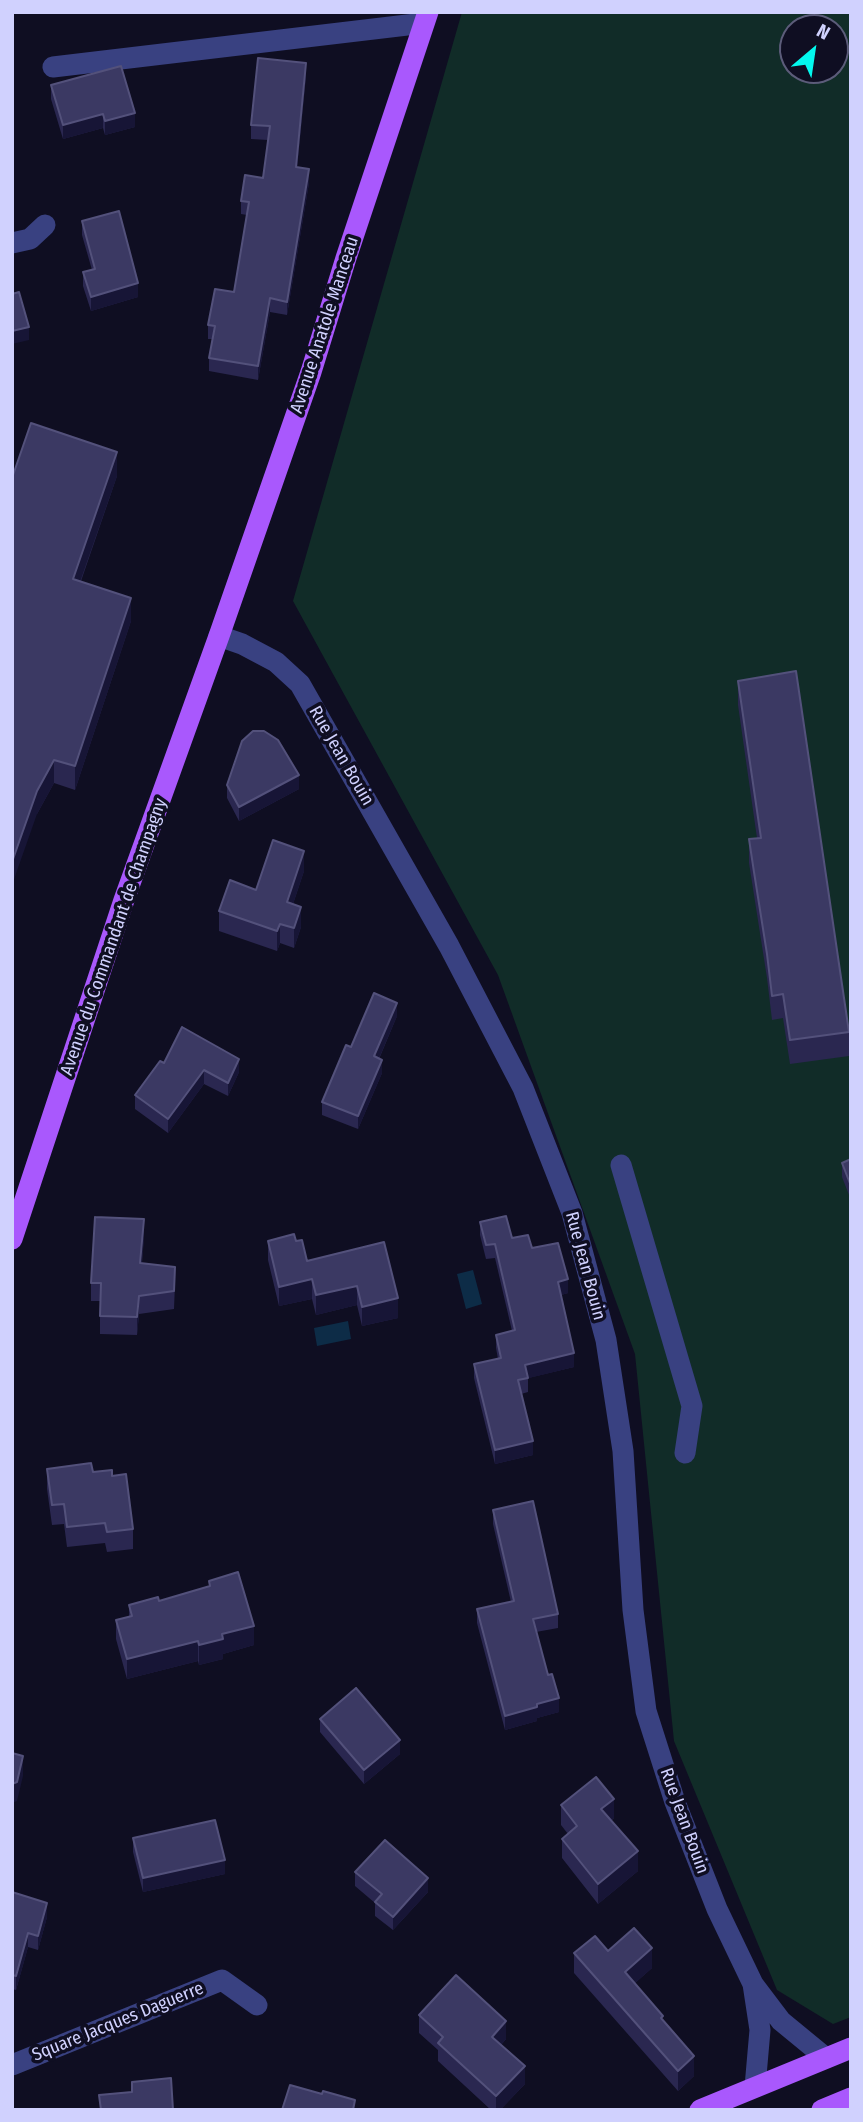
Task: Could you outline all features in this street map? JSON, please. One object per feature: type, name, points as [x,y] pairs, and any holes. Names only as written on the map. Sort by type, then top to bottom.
[{"type":"main road","name":"Avenue Anatole Manceau","points":[[219,636],[311,372],[426,18]]},
{"type":"main road","name":"Avenue du Commandant de Champagny","points":[[12,1239],[124,900],[219,636]]},
{"type":"main road","points":[[701,2110],[851,2048]]},
{"type":"main road","points":[[822,2110],[851,2098]]},
{"type":"street","points":[[54,67],[426,18]]},
{"type":"street","points":[[12,243],[30,239],[45,225]]},
{"type":"street","name":"Rue Jean Bouin","points":[[219,636],[242,644],[276,662],[300,684],[449,947],[523,1088],[572,1213],[606,1340],[623,1451],[633,1610],[646,1711],[675,1802],[717,1909],[753,1984],[781,2021],[826,2058]]},
{"type":"street","points":[[621,1165],[692,1406],[685,1453]]},
{"type":"street","name":"Square Jacques Daguerre","points":[[12,2066],[222,1980],[257,2006]]},
{"type":"street","name":"Rue Jean Bouin","points":[[753,1984],[760,2030],[755,2087]]},
{"type":"green space","points":[[462,12],[851,12],[851,2017],[833,2024],[777,1990],[674,1741],[635,1354],[498,975],[293,601]]},
{"type":"water","points":[[473,1270],[482,1304],[466,1309],[457,1274]]},
{"type":"water","points":[[348,1321],[351,1339],[317,1346],[314,1328]]},
{"type":"building","points":[[258,58],[306,63],[296,167],[309,169],[287,302],[270,298],[258,366],[209,358],[215,326],[208,325],[215,289],[234,292],[249,202],[241,201],[245,175],[263,178],[270,126],[251,125]]},
{"type":"building","points":[[121,66],[135,113],[105,121],[103,114],[63,125],[51,85]]},
{"type":"building","points":[[119,211],[138,283],[91,297],[83,272],[95,269],[82,221]]},
{"type":"building","points":[[19,292],[29,327],[12,331],[12,294]]},
{"type":"building","points":[[31,423],[117,452],[73,579],[131,598],[75,766],[54,760],[37,791],[12,862],[12,478]]},
{"type":"building","points":[[796,671],[849,1032],[790,1040],[783,994],[772,996],[749,839],[761,838],[738,681]]},
{"type":"building","points":[[253,731],[264,731],[278,740],[299,775],[239,807],[227,785],[242,741]]},
{"type":"building","points":[[273,840],[304,851],[287,902],[301,907],[294,928],[280,924],[277,931],[219,911],[230,880],[256,890]]},
{"type":"building","points":[[374,993],[397,1003],[374,1056],[382,1060],[358,1116],[322,1102],[346,1045],[351,1047]]},
{"type":"building","points":[[182,1027],[239,1059],[228,1083],[204,1070],[168,1119],[135,1095],[160,1061],[164,1063]]},
{"type":"building","points":[[851,1159],[851,1186],[842,1163]]},
{"type":"building","points":[[506,1216],[512,1238],[528,1235],[532,1248],[558,1243],[568,1279],[558,1282],[574,1353],[525,1365],[528,1378],[518,1380],[533,1441],[495,1450],[474,1364],[501,1358],[496,1335],[515,1330],[495,1244],[486,1245],[480,1222]]},
{"type":"building","points":[[95,1217],[144,1219],[140,1263],[175,1267],[174,1291],[139,1296],[137,1317],[100,1316],[101,1283],[91,1283]]},
{"type":"building","points":[[294,1234],[296,1241],[302,1240],[307,1261],[384,1242],[398,1298],[362,1307],[357,1286],[316,1295],[312,1279],[279,1287],[268,1241]]},
{"type":"building","points":[[91,1463],[93,1472],[112,1470],[112,1476],[126,1474],[133,1529],[107,1532],[105,1523],[67,1527],[64,1504],[52,1505],[47,1469]]},
{"type":"building","points":[[533,1501],[558,1614],[533,1619],[548,1675],[552,1674],[559,1698],[505,1716],[477,1609],[514,1601],[493,1510]]},
{"type":"building","points":[[238,1572],[254,1626],[222,1634],[223,1639],[199,1645],[198,1641],[127,1659],[116,1620],[132,1616],[129,1605],[158,1597],[159,1601],[210,1586],[209,1581]]},
{"type":"building","points":[[356,1688],[400,1740],[364,1770],[320,1719]]},
{"type":"building","points":[[12,1753],[23,1756],[17,1782],[12,1784]]},
{"type":"building","points":[[596,1777],[614,1799],[601,1809],[638,1851],[598,1884],[562,1839],[577,1826],[561,1805]]},
{"type":"building","points":[[215,1820],[225,1860],[143,1878],[133,1838]]},
{"type":"building","points":[[385,1840],[428,1878],[393,1917],[375,1902],[382,1894],[355,1872]]},
{"type":"building","points":[[12,1892],[47,1903],[38,1936],[28,1933],[16,1976],[12,1975]]},
{"type":"building","points":[[634,1928],[652,1948],[625,1972],[694,2056],[678,2071],[574,1953],[595,1936],[608,1951]]},
{"type":"building","points":[[456,1975],[506,2021],[492,2037],[525,2066],[496,2096],[438,2043],[443,2037],[419,2015]]},
{"type":"building","points":[[171,2078],[173,2110],[101,2110],[99,2095],[132,2092],[132,2082]]},
{"type":"building","points":[[290,2085],[355,2100],[353,2110],[282,2110]]}]
